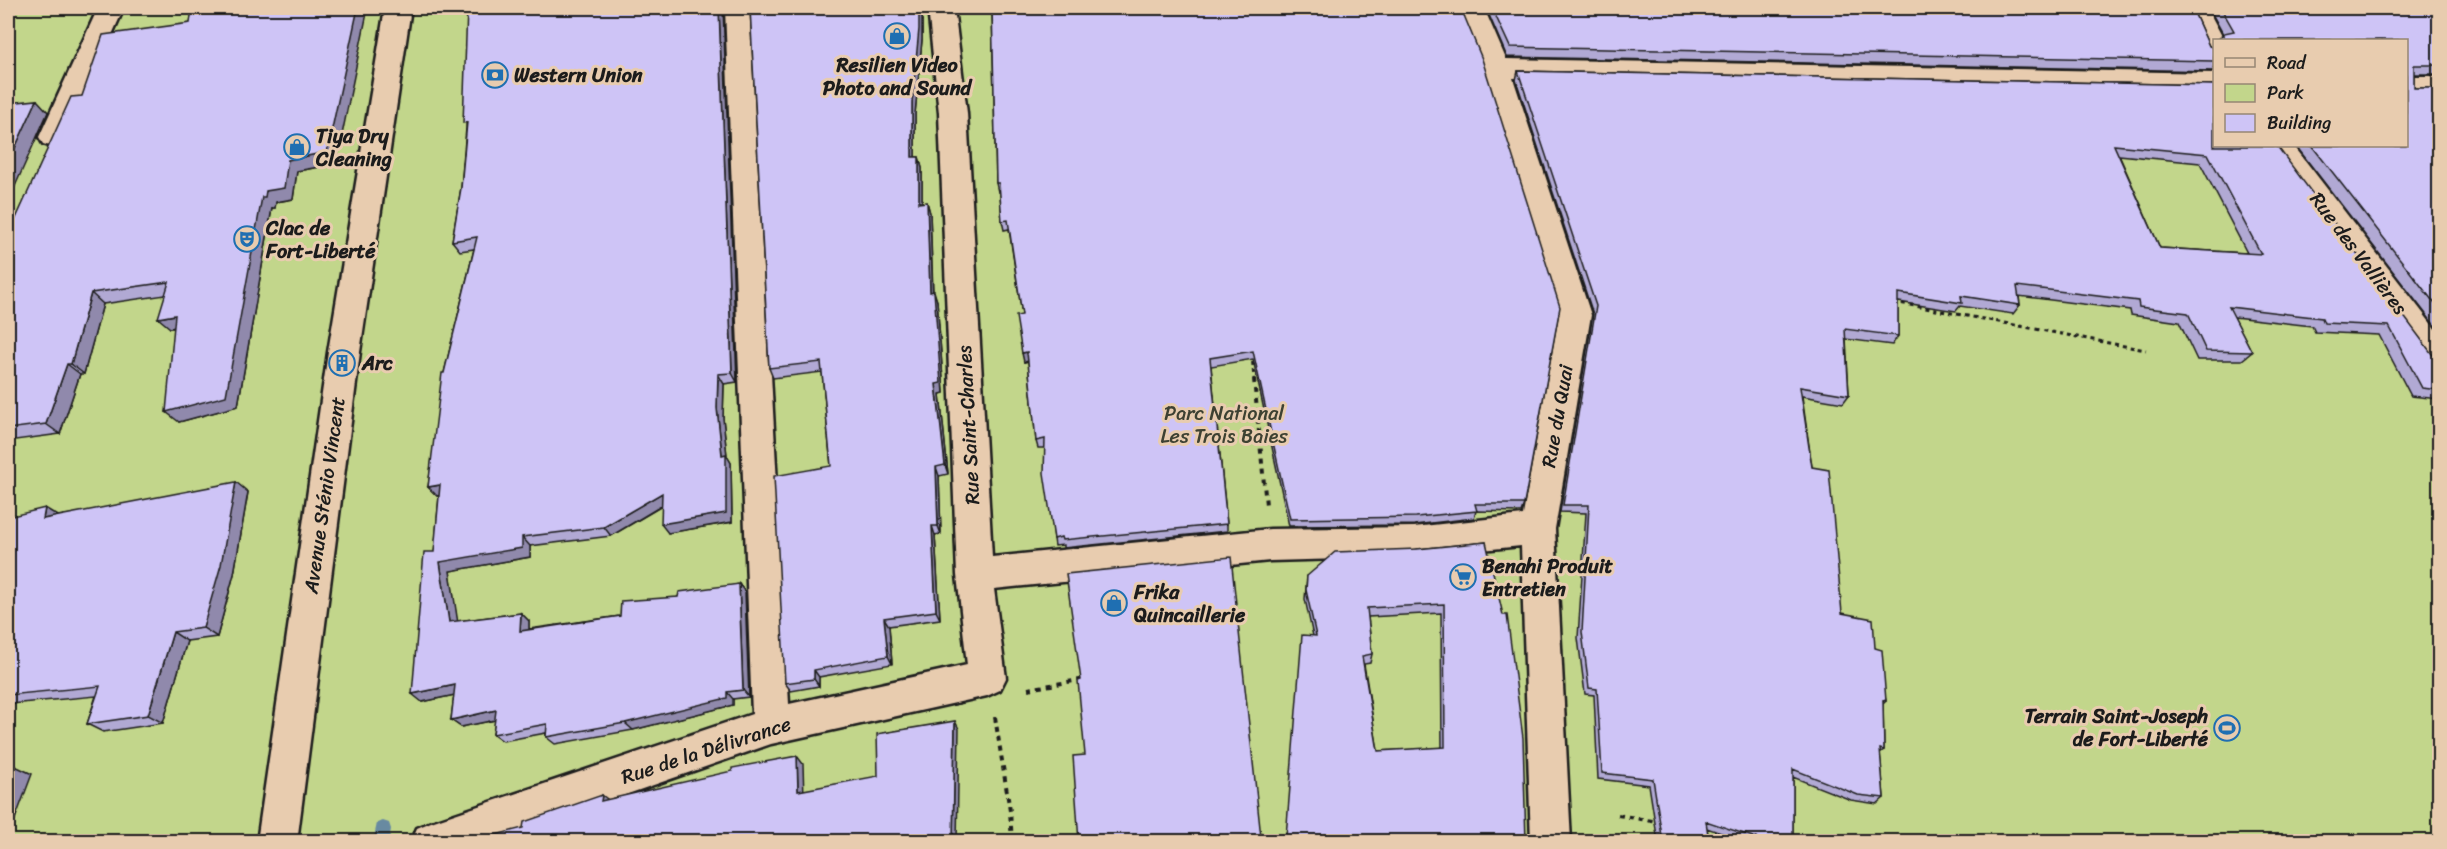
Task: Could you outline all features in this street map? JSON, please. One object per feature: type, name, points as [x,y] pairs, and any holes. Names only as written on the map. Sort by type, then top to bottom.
[{"type":"street","points":[[40,165],[111,8]]},
{"type":"street","name":"Avenue Sténio Vincent","points":[[277,842],[342,362],[398,8]]},
{"type":"street","points":[[738,8],[771,726]]},
{"type":"street","name":"Rue Saint-Charles","points":[[941,8],[954,113],[975,575],[990,687]]},
{"type":"street","name":"Rue du Quai","points":[[1471,8],[1496,68],[1575,315],[1538,529],[1551,842]]},
{"type":"street","points":[[2194,8],[2213,46]]},
{"type":"street","points":[[1496,68],[2213,83]]},
{"type":"street","points":[[2408,86],[2439,86]]},
{"type":"street","name":"Rue des Vallières","points":[[2280,147],[2439,360]]},
{"type":"street","points":[[975,575],[1270,545],[1414,542],[1538,529]]},
{"type":"street","name":"Rue de la Délivrance","points":[[431,842],[771,726],[990,687]]},
{"type":"path","points":[[1893,302],[2146,350]]},
{"type":"path","points":[[1251,346],[1270,545]]},
{"type":"path","points":[[1012,842],[1010,811],[990,687],[1096,677]]},
{"type":"path","points":[[1618,815],[1665,824]]},
{"type":"green space","name":"Parc National Les Trois Baies","points":[[8,8],[2439,8],[2439,841],[8,841]]},
{"type":"building","points":[[192,8],[358,8],[327,152],[288,160],[284,188],[266,191],[265,197],[262,197],[226,396],[166,412],[175,315],[158,318],[169,282],[91,293],[71,364],[67,364],[46,424],[8,429],[8,236],[71,97],[82,96],[103,35],[190,23]]},
{"type":"building","points":[[467,8],[719,8],[732,373],[718,374],[717,408],[722,455],[726,454],[726,513],[661,524],[662,493],[604,527],[522,537],[522,548],[440,562],[449,622],[521,613],[520,631],[620,616],[621,601],[678,597],[679,592],[739,584],[743,690],[727,692],[727,698],[625,723],[546,737],[547,724],[493,734],[496,710],[451,720],[455,685],[412,694],[424,552],[434,552],[440,485],[428,487],[442,373],[444,373],[477,237],[452,241],[461,188],[467,122],[463,123]]},
{"type":"building","points":[[750,8],[919,8],[912,103],[912,157],[919,157],[919,203],[927,202],[930,292],[934,291],[941,383],[936,384],[945,465],[936,467],[938,526],[932,526],[936,611],[884,618],[888,656],[814,670],[814,679],[785,683],[774,476],[831,466],[821,362],[769,368]]},
{"type":"building","points":[[992,8],[1461,8],[1482,59],[1560,307],[1524,504],[1475,504],[1477,511],[1416,517],[1290,519],[1253,351],[1210,358],[1227,524],[1054,539],[1044,473],[1045,439],[1036,441],[1027,352],[1022,353],[1016,316],[1022,315],[1008,220],[1002,221],[999,183],[996,183]]},
{"type":"building","points":[[1492,8],[2192,8],[2209,46],[2213,48],[2213,61],[1510,47]]},
{"type":"building","points":[[2221,8],[2439,8],[2439,65],[2414,65],[2414,88],[2439,88],[2439,309],[2313,147],[2408,147],[2408,39],[2224,39],[2224,33],[2234,31]]},
{"type":"building","points":[[1518,71],[2213,85],[2213,147],[2278,147],[2439,363],[2439,390],[2422,388],[2389,326],[2324,323],[2322,318],[2229,307],[2252,352],[2206,351],[2188,313],[2139,307],[2138,301],[2017,286],[2020,305],[1961,296],[1962,303],[1898,293],[1898,336],[1845,329],[1849,395],[1800,387],[1812,467],[1829,470],[1842,613],[1873,619],[1875,648],[1882,650],[1886,701],[1883,700],[1884,750],[1880,749],[1884,798],[1858,795],[1793,769],[1793,842],[1768,842],[1706,821],[1709,842],[1663,842],[1653,779],[1602,773],[1597,689],[1589,688],[1582,632],[1589,505],[1563,505],[1596,306]],"holes":[[[2114,145],[2208,154],[2261,254],[2160,248]]]},
{"type":"building","points":[[37,100],[8,163],[8,103]]},
{"type":"building","points":[[236,482],[221,565],[203,628],[173,632],[148,715],[87,724],[100,686],[8,695],[8,517],[45,508],[43,519]]},
{"type":"building","points":[[1486,542],[1503,615],[1507,615],[1523,738],[1526,842],[1079,842],[1073,756],[1085,755],[1078,681],[1081,680],[1066,574],[1231,557],[1261,837],[1286,837],[1302,635],[1316,636],[1306,590],[1307,576],[1335,552],[1417,549]],"holes":[[[1444,604],[1445,747],[1378,751],[1362,656],[1372,654],[1367,608]]]},
{"type":"building","points":[[955,721],[953,842],[468,842],[523,828],[524,822],[602,795],[601,801],[732,771],[732,768],[797,756],[798,791],[878,776],[877,734]]},
{"type":"building","points":[[15,766],[8,785],[8,767]]},
{"type":"waterway","points":[[381,842],[383,829]]},
{"type":"place","name":"Resilien Video Photo and Sound","points":[[897,36]]},
{"type":"place","name":"Western Union","points":[[495,75]]},
{"type":"place","name":"Tiya Dry Cleaning","points":[[297,147]]},
{"type":"place","name":"Clac de Fort-Liberté","points":[[247,239]]},
{"type":"place","name":"Arc","points":[[342,363]]},
{"type":"place","name":"Benahi Produit Entretien","points":[[1463,577]]},
{"type":"place","name":"Frika Quincaillerie","points":[[1114,603]]},
{"type":"place","name":"Terrain Saint-Joseph de Fort-Liberté","points":[[2227,728]]}]
